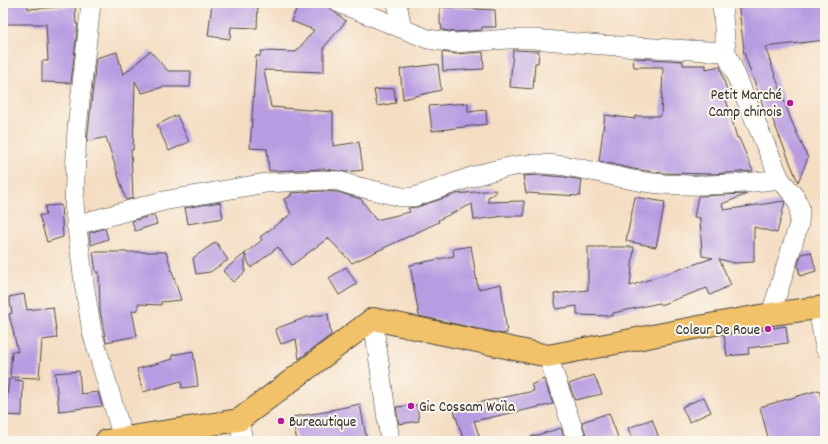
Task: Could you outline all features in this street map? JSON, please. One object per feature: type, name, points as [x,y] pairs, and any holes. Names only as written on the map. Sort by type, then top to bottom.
[{"type":"main road","points":[[115,440],[241,431],[373,319],[548,356],[772,314],[821,308]]},
{"type":"street","points":[[91,3],[77,128],[74,204],[92,332],[115,440]]},
{"type":"street","points":[[339,3],[428,39],[455,43],[508,39],[533,39],[609,46],[726,52]]},
{"type":"street","points":[[398,3],[402,28]]},
{"type":"street","points":[[722,3],[726,52],[780,179],[795,197],[800,208],[799,224],[772,314]]},
{"type":"street","points":[[76,225],[163,201],[266,183],[323,180],[339,181],[402,197],[414,197],[491,171],[514,166],[540,164],[567,167],[644,182],[684,186],[752,183],[780,179]]},
{"type":"street","points":[[821,308],[825,348]]},
{"type":"street","points":[[373,319],[390,441]]},
{"type":"street","points":[[548,356],[577,441]]},
{"type":"building","points":[[3,3],[28,3],[28,9],[75,6],[76,24],[78,24],[71,83],[42,82],[42,61],[48,61],[46,24],[3,24]]},
{"type":"building","points":[[212,3],[258,3],[257,28],[231,27],[230,39],[208,36]]},
{"type":"building","points":[[299,3],[323,3],[346,21],[324,47],[324,72],[264,70],[271,107],[333,112],[333,146],[359,142],[363,170],[346,172],[324,169],[269,171],[267,149],[250,148],[256,56],[260,56],[261,51],[296,52],[314,30],[291,21]]},
{"type":"building","points":[[738,3],[759,3],[760,7],[791,3],[825,3],[825,40],[765,47],[791,120],[808,158],[798,182],[770,113],[766,114],[743,50]]},
{"type":"building","points":[[440,7],[495,10],[496,27],[482,27],[482,30],[455,32],[442,30],[440,24]]},
{"type":"building","points":[[513,50],[539,51],[538,63],[535,63],[533,89],[510,87]]},
{"type":"building","points":[[150,51],[168,71],[191,71],[190,87],[163,87],[142,93],[135,81],[133,150],[131,150],[133,198],[126,200],[106,137],[87,142],[96,58],[117,52],[123,75]]},
{"type":"building","points":[[442,52],[456,54],[483,52],[484,69],[443,71]]},
{"type":"building","points":[[633,58],[683,61],[683,65],[706,65],[706,69],[720,66],[727,91],[724,92],[737,138],[739,138],[753,171],[712,174],[662,173],[633,169],[599,161],[605,115],[635,119],[635,116],[661,116],[663,67],[634,67]]},
{"type":"building","points":[[438,64],[441,90],[403,99],[400,69]]},
{"type":"building","points":[[394,88],[396,103],[377,106],[374,90]]},
{"type":"building","points":[[468,103],[468,112],[486,110],[487,124],[432,131],[429,106]]},
{"type":"building","points":[[177,115],[189,142],[169,151],[157,125]]},
{"type":"building","points":[[540,175],[582,180],[580,196],[526,193],[523,176]]},
{"type":"building","points":[[495,190],[496,193],[488,197],[488,202],[524,201],[524,216],[504,216],[474,220],[472,204],[438,220],[439,222],[352,263],[328,238],[292,265],[278,247],[251,268],[245,254],[245,272],[233,282],[223,271],[262,240],[260,237],[291,214],[284,199],[291,196],[291,193],[323,191],[337,192],[361,199],[376,220],[410,212],[408,208],[417,207],[456,194]]},
{"type":"building","points":[[747,194],[722,204],[724,210],[785,202],[777,233],[754,227],[754,262],[734,263],[719,259],[731,285],[710,295],[707,288],[660,305],[659,303],[613,313],[613,316],[577,315],[577,306],[556,309],[554,294],[588,290],[588,247],[634,247],[630,286],[713,258],[702,256],[700,218],[694,217],[698,196]]},
{"type":"building","points":[[635,197],[665,202],[656,247],[626,241]]},
{"type":"building","points":[[220,202],[223,218],[188,224],[185,208]]},
{"type":"building","points":[[61,205],[63,237],[47,242],[39,215],[46,215],[45,206]]},
{"type":"building","points":[[154,215],[157,224],[135,231],[132,221]]},
{"type":"building","points":[[105,228],[108,239],[91,245],[89,233]]},
{"type":"building","points":[[216,242],[228,260],[210,272],[196,274],[193,258]]},
{"type":"building","points":[[471,246],[478,289],[501,284],[507,333],[502,334],[419,316],[410,265],[454,256],[453,249]]},
{"type":"building","points":[[93,252],[166,252],[181,300],[161,302],[161,305],[138,304],[138,310],[132,311],[137,336],[106,342],[100,311],[99,272],[96,272]]},
{"type":"building","points":[[811,252],[816,271],[800,276],[798,266],[801,254]]},
{"type":"building","points":[[346,267],[357,284],[339,295],[329,278]]},
{"type":"building","points":[[24,294],[27,310],[53,307],[57,338],[42,340],[39,378],[10,377],[12,351],[18,352],[9,314],[12,313],[9,297]]},
{"type":"building","points":[[328,314],[331,335],[299,359],[296,339],[281,344],[275,329],[307,317]]},
{"type":"building","points":[[786,326],[788,343],[748,348],[749,354],[727,356],[724,335]]},
{"type":"building","points":[[193,351],[198,386],[182,388],[181,381],[143,392],[137,369],[173,359],[172,355]]},
{"type":"building","points":[[79,371],[81,394],[98,392],[102,406],[59,411],[55,373]]},
{"type":"building","points":[[594,375],[602,394],[575,400],[569,384]]},
{"type":"building","points":[[9,379],[23,381],[22,416],[5,415]]},
{"type":"building","points":[[544,379],[553,404],[474,421],[481,441],[464,441],[453,408],[534,391],[531,385]]},
{"type":"building","points":[[819,390],[825,410],[825,441],[769,441],[760,407]]},
{"type":"building","points":[[704,397],[711,412],[689,422],[682,407]]},
{"type":"building","points":[[360,404],[367,441],[297,441],[292,417],[331,411]]},
{"type":"building","points":[[417,405],[419,421],[399,424],[396,407]]},
{"type":"building","points":[[609,413],[618,437],[607,441],[588,441],[582,422]]},
{"type":"building","points":[[652,419],[660,441],[633,441],[628,428]]},
{"type":"building","points":[[561,428],[565,441],[531,441],[531,437]]},
{"type":"place","name":"Petit Marché Camp chinois","points":[[790,103]]},
{"type":"place","name":"Coleur De Roue","points":[[768,329]]},
{"type":"place","name":"Gic Cossam Woïla","points":[[411,406]]},
{"type":"place","name":"Bureautique","points":[[281,421]]}]
